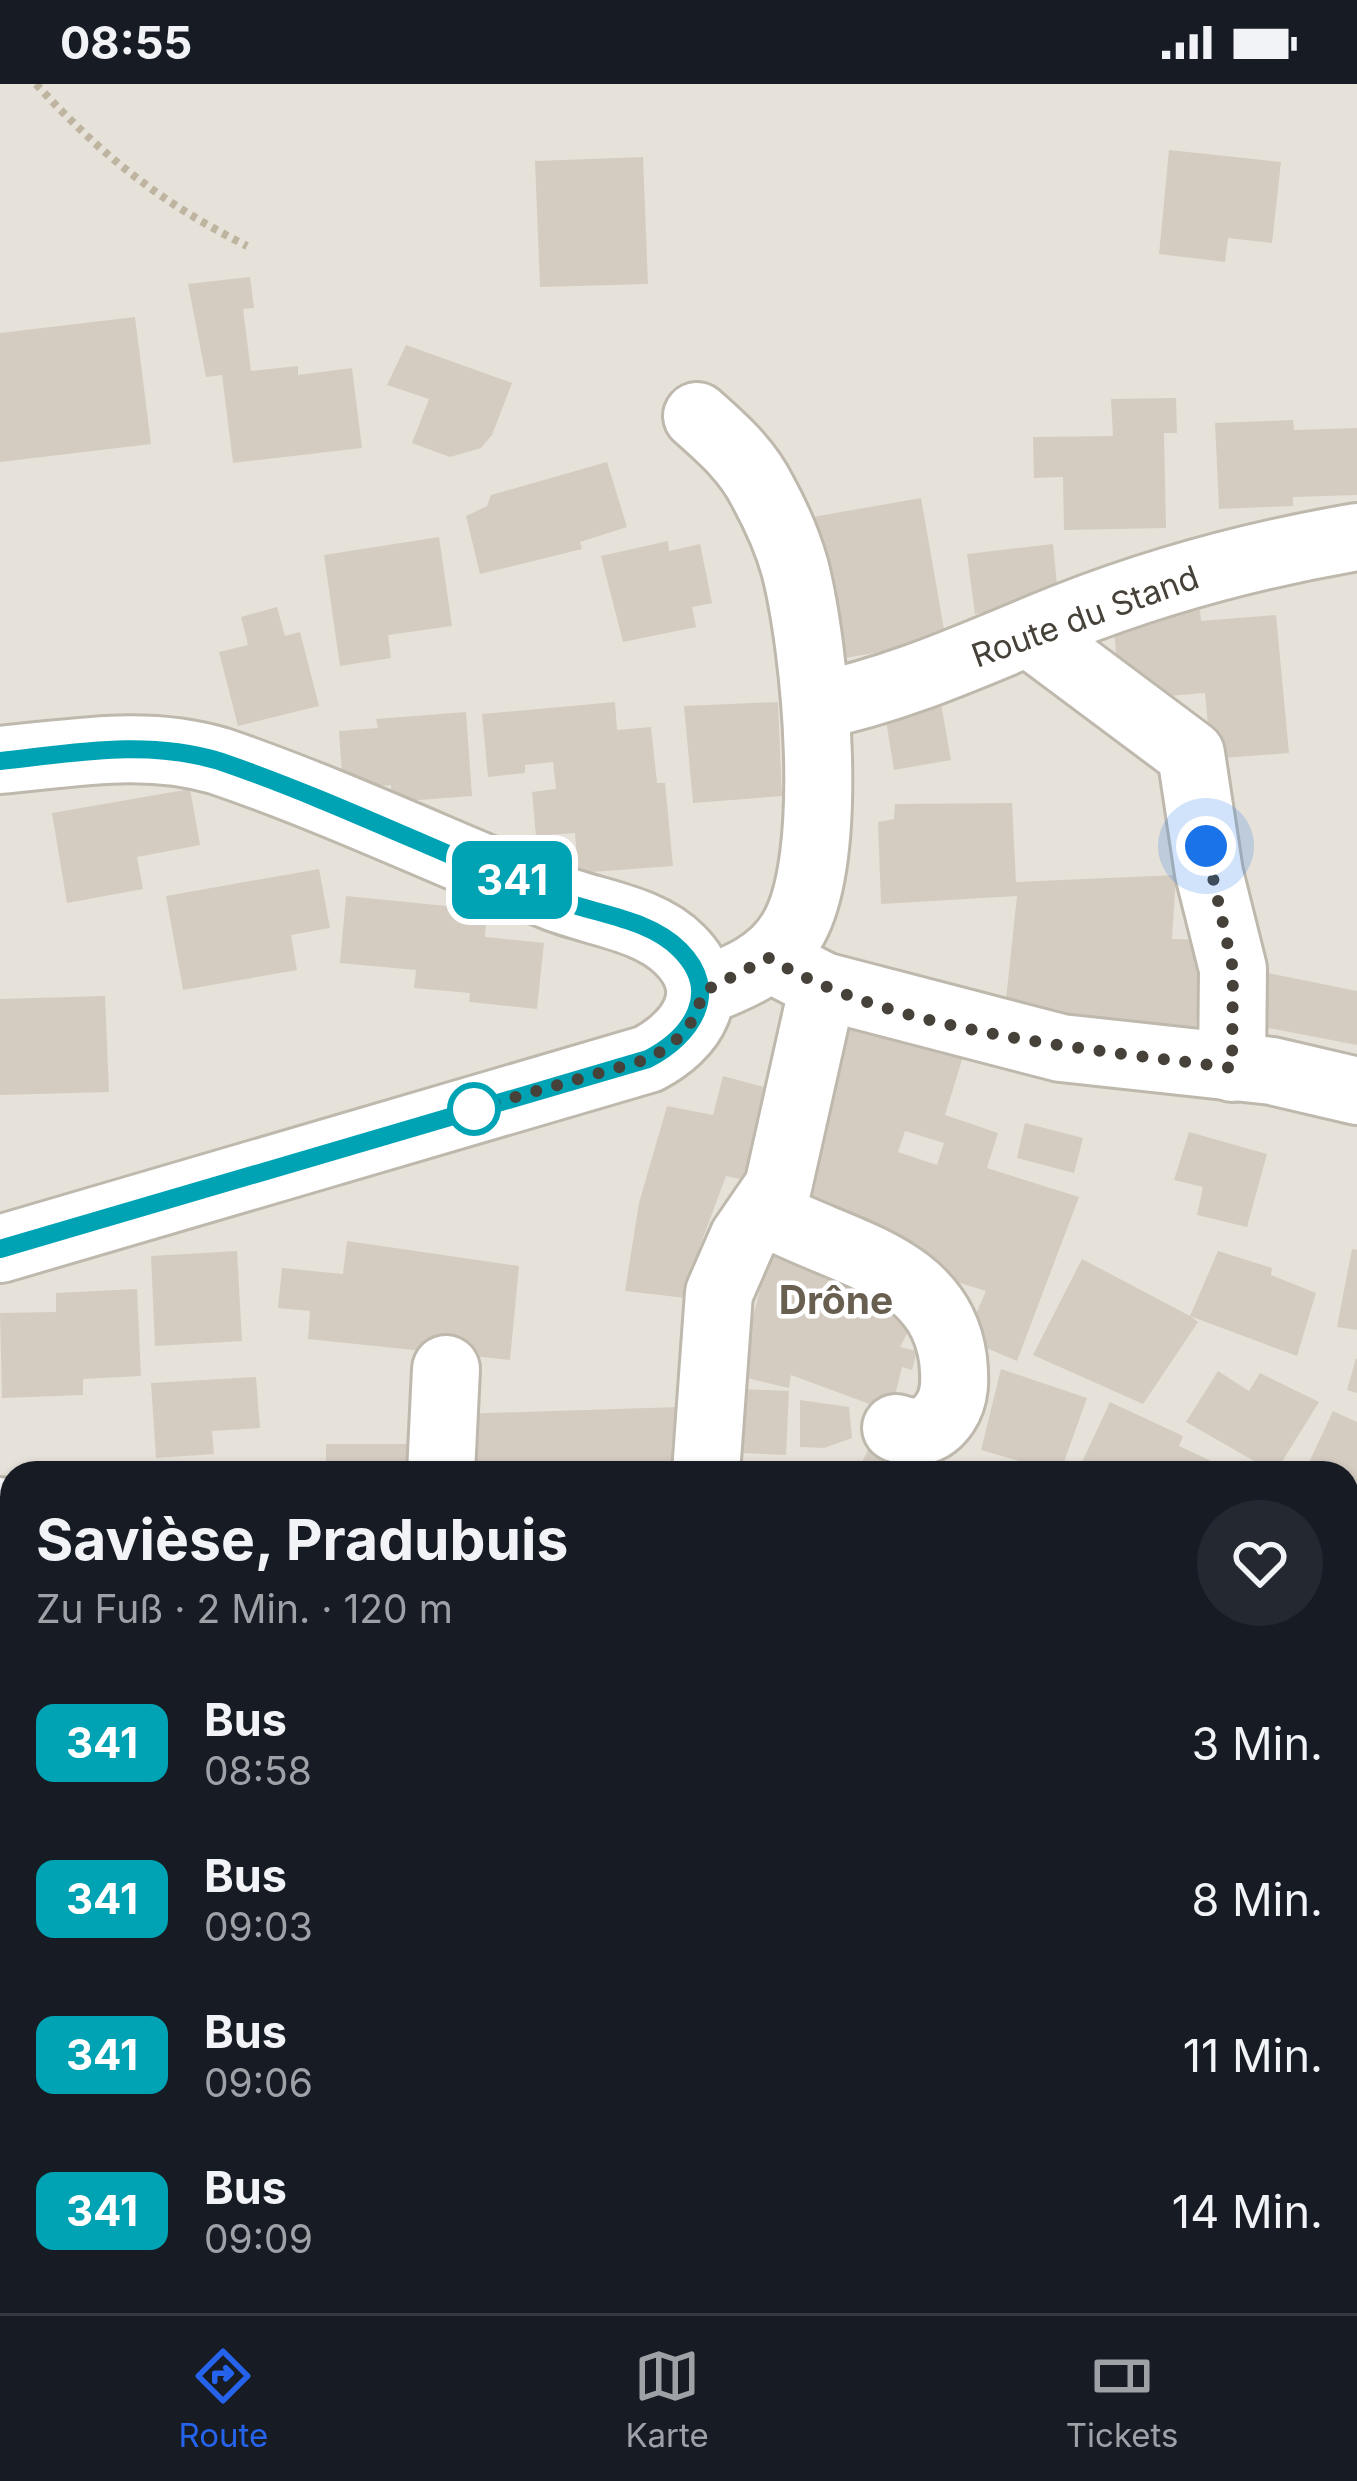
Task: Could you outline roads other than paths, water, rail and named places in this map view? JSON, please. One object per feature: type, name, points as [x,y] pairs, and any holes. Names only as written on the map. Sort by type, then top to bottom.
[{"type":"street","points":[[697,416],[735,449],[763,491],[795,566],[817,706],[814,857],[808,893],[791,934],[796,972],[794,1134],[778,1187],[742,1238],[719,1293],[707,1461]]},
{"type":"street","name":"Route du Stand","points":[[817,706],[924,676],[1186,576],[1357,537]]},
{"type":"street","points":[[1029,633],[1191,754],[1209,873],[1233,969],[1232,1068]]},
{"type":"street","points":[[0,760],[133,748],[189,752],[219,761],[565,902],[655,931],[691,962],[702,992],[691,1024],[670,1048],[648,1059],[0,1249]]},
{"type":"street","points":[[702,992],[796,972],[1060,1048],[1232,1068],[1357,1091]]},
{"type":"street","points":[[763,1211],[903,1278],[933,1301],[948,1328],[955,1382],[951,1400],[932,1427],[919,1432],[896,1428]]},
{"type":"street","points":[[442,1461],[446,1370]]},
{"type":"district","name":"Drône","points":[[836,1300]]}]
